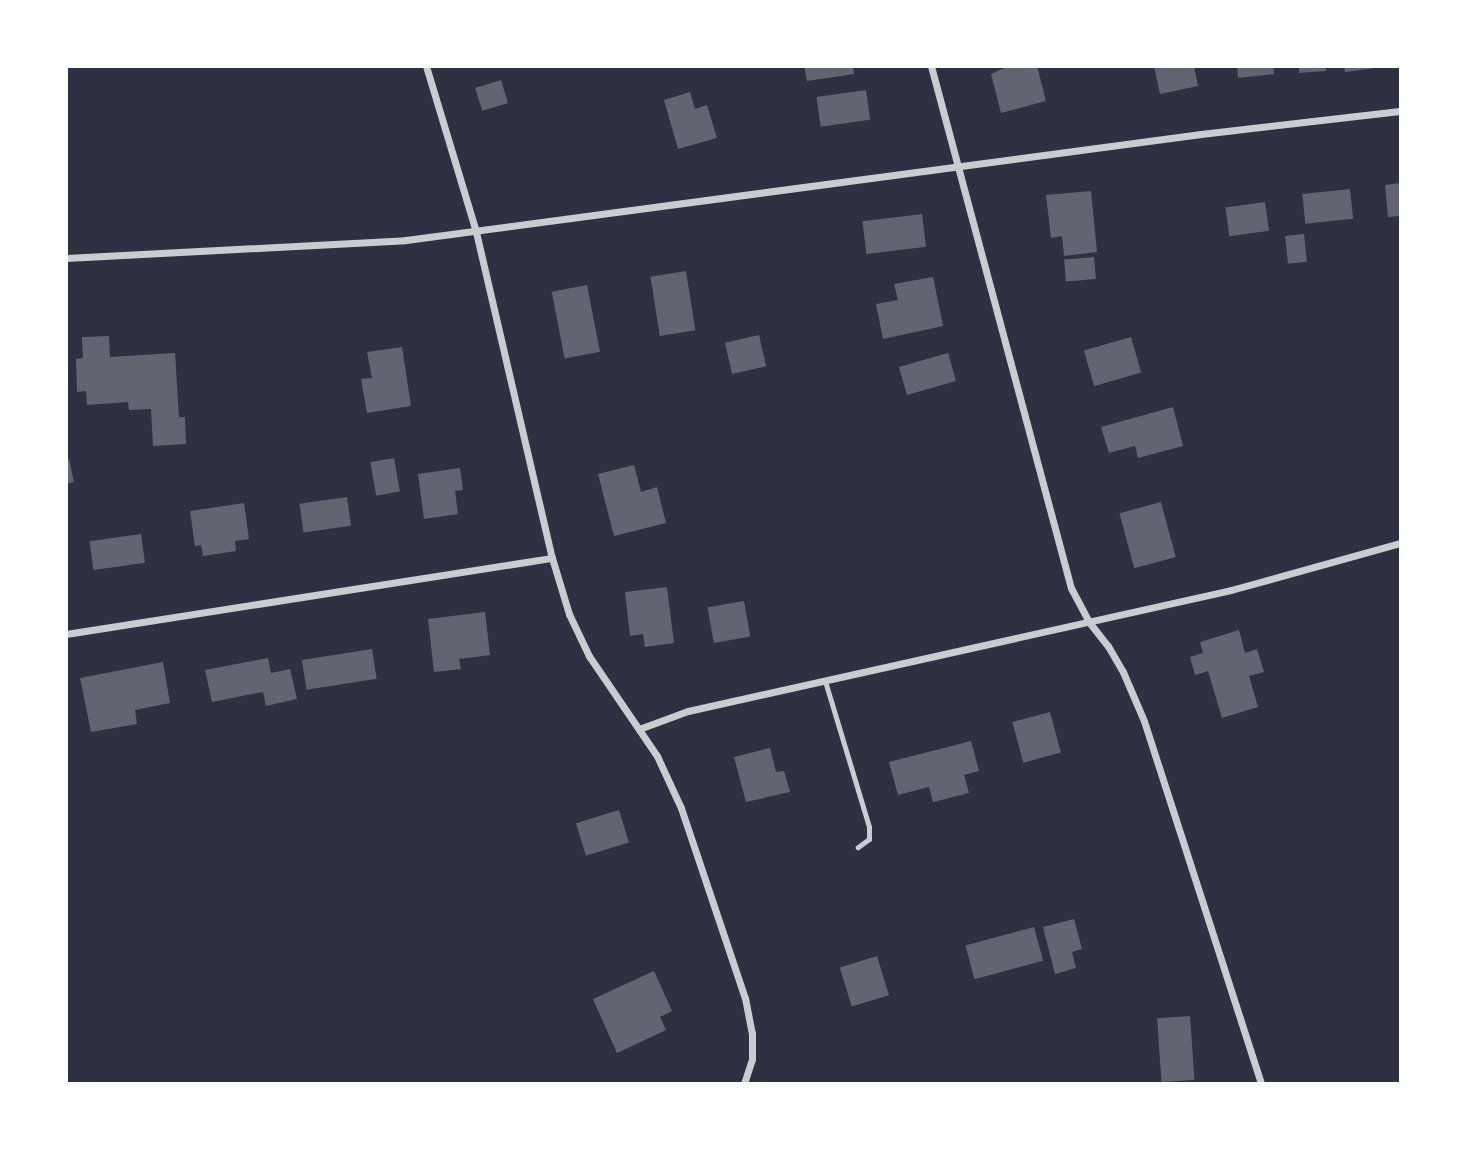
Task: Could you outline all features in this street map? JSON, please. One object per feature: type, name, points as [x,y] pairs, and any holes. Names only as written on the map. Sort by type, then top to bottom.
[{"type":"street","points":[[426,66],[476,232],[552,558],[569,614],[589,656],[657,757],[681,808],[745,998],[752,1033],[752,1059],[744,1083]]},
{"type":"street","points":[[931,66],[1071,587],[1089,622],[1118,663],[1144,721],[1261,1083]]},
{"type":"street","points":[[66,258],[406,240],[651,205],[1401,111]]},
{"type":"street","points":[[639,729],[688,711],[1231,590],[1401,543]]},
{"type":"street","points":[[66,634],[552,558]]},
{"type":"lane","points":[[825,681],[869,827],[869,839],[858,847]]},
{"type":"building","points":[[804,66],[853,66],[854,74],[807,81]]},
{"type":"building","points":[[1009,66],[1037,66],[1046,101],[1001,113],[991,74]]},
{"type":"building","points":[[1154,66],[1194,66],[1198,86],[1160,94]]},
{"type":"building","points":[[1237,66],[1273,66],[1274,74],[1238,78]]},
{"type":"building","points":[[1299,66],[1326,66],[1326,71],[1299,73]]},
{"type":"building","points":[[1344,66],[1375,66],[1375,68],[1345,72]]},
{"type":"building","points":[[501,80],[508,103],[482,111],[475,88]]},
{"type":"building","points":[[866,90],[870,120],[821,127],[816,97]]},
{"type":"building","points":[[690,92],[695,109],[707,105],[717,138],[678,149],[664,100]]},
{"type":"building","points":[[1400,183],[1400,216],[1388,217],[1385,185]]},
{"type":"building","points":[[1350,189],[1353,219],[1305,224],[1302,194]]},
{"type":"building","points":[[1091,191],[1097,252],[1064,256],[1062,236],[1051,238],[1046,195]]},
{"type":"building","points":[[1265,202],[1269,231],[1229,236],[1225,208]]},
{"type":"building","points":[[922,214],[926,247],[866,254],[862,221]]},
{"type":"building","points":[[1304,234],[1307,262],[1288,264],[1285,236]]},
{"type":"building","points":[[1094,257],[1096,279],[1066,282],[1064,260]]},
{"type":"building","points":[[686,271],[695,330],[660,336],[650,277]]},
{"type":"building","points":[[933,277],[943,326],[883,339],[876,304],[898,300],[894,284]]},
{"type":"building","points":[[587,285],[600,352],[565,359],[552,292]]},
{"type":"building","points":[[759,335],[766,366],[732,374],[725,343]]},
{"type":"building","points":[[109,336],[110,357],[175,353],[179,417],[185,417],[186,444],[153,446],[151,409],[129,410],[128,402],[87,405],[86,391],[77,392],[76,359],[83,358],[82,337]]},
{"type":"building","points":[[1131,337],[1141,373],[1094,386],[1084,351]]},
{"type":"building","points":[[402,347],[411,406],[367,413],[361,379],[372,378],[367,352]]},
{"type":"building","points":[[948,353],[956,381],[907,395],[899,367]]},
{"type":"building","points":[[1173,407],[1183,446],[1138,458],[1135,446],[1109,453],[1101,427]]},
{"type":"building","points":[[394,458],[400,491],[376,496],[370,462]]},
{"type":"building","points":[[69,459],[74,482],[66,484],[66,460]]},
{"type":"building","points":[[634,465],[641,492],[657,487],[666,523],[614,536],[598,474]]},
{"type":"building","points":[[460,468],[463,490],[455,491],[458,514],[424,519],[418,474]]},
{"type":"building","points":[[347,497],[351,526],[304,532],[299,504]]},
{"type":"building","points":[[1161,502],[1176,557],[1134,568],[1119,513]]},
{"type":"building","points":[[244,503],[249,539],[235,541],[236,551],[203,556],[201,545],[195,546],[190,511]]},
{"type":"building","points":[[141,534],[145,563],[94,570],[90,541]]},
{"type":"building","points":[[667,587],[674,643],[645,647],[643,634],[630,636],[625,592]]},
{"type":"building","points":[[744,601],[750,636],[714,643],[708,607]]},
{"type":"building","points":[[485,612],[490,655],[459,659],[461,669],[434,672],[428,619]]},
{"type":"building","points":[[1239,630],[1245,653],[1257,649],[1264,672],[1249,676],[1258,707],[1222,718],[1208,671],[1195,675],[1190,657],[1203,653],[1200,642]]},
{"type":"building","points":[[372,649],[377,679],[307,690],[302,660]]},
{"type":"building","points":[[268,658],[271,673],[290,669],[297,699],[266,706],[263,692],[212,702],[205,670]]},
{"type":"building","points":[[163,662],[170,703],[135,710],[137,724],[91,732],[80,678]]},
{"type":"building","points":[[1050,712],[1061,753],[1023,763],[1012,722]]},
{"type":"building","points":[[971,741],[979,771],[964,775],[969,793],[933,802],[929,787],[898,795],[889,762]]},
{"type":"building","points":[[770,748],[776,772],[784,771],[790,792],[746,802],[734,757]]},
{"type":"building","points":[[619,810],[629,843],[586,856],[576,823]]},
{"type":"building","points":[[1074,919],[1082,949],[1072,952],[1076,968],[1055,974],[1043,927]]},
{"type":"building","points":[[1034,927],[1043,961],[974,979],[965,945]]},
{"type":"building","points":[[877,956],[889,995],[852,1007],[840,967]]},
{"type":"building","points":[[654,971],[672,1011],[660,1017],[666,1030],[617,1053],[593,999]]},
{"type":"building","points":[[1190,1016],[1194,1080],[1162,1082],[1157,1018]]}]
